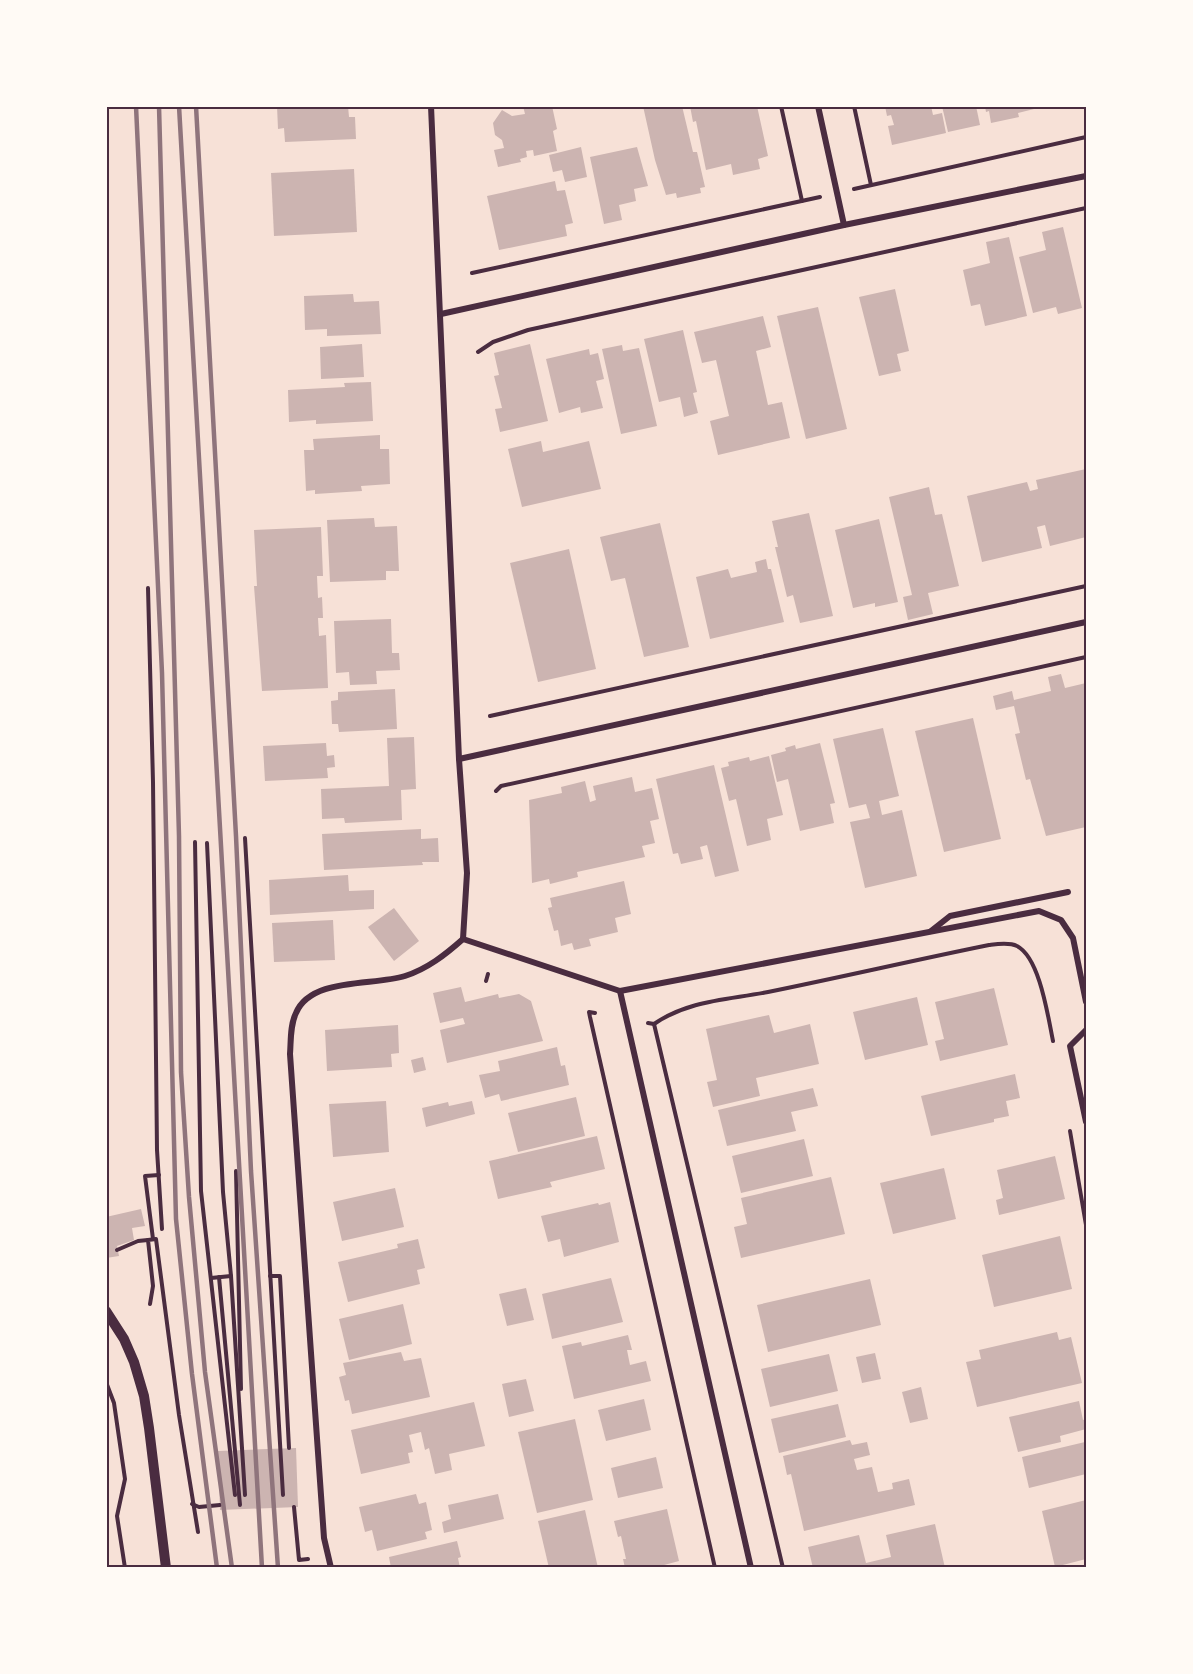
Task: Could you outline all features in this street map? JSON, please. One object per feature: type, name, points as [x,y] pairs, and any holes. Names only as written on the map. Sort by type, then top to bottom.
[{"type":"street","points":[[331,1568],[323,1527],[290,1054],[291,1031],[296,1012],[307,997],[324,989],[404,976],[428,966],[463,939],[467,873],[459,759],[431,106]]},
{"type":"street","points":[[818,106],[844,225]]},
{"type":"street","points":[[441,314],[844,225],[1086,176]]},
{"type":"street","points":[[459,759],[1086,622]]},
{"type":"street","points":[[928,933],[950,916],[1068,892]]},
{"type":"street","points":[[463,939],[620,991],[1039,911],[1061,920],[1073,938],[1086,1002]]},
{"type":"street","points":[[620,991],[751,1568]]},
{"type":"street","points":[[1086,1030],[1070,1046],[1086,1122]]},
{"type":"street","points":[[106,1311],[124,1339],[134,1362],[144,1396],[166,1568]]},
{"type":"path","points":[[472,273],[804,201],[781,106]]},
{"type":"path","points":[[854,106],[871,185]]},
{"type":"path","points":[[865,187],[1086,137]]},
{"type":"path","points":[[478,352],[494,342],[528,330],[1086,208]]},
{"type":"path","points":[[490,716],[1086,586]]},
{"type":"path","points":[[148,588],[159,1175],[162,1229]]},
{"type":"path","points":[[496,791],[501,786],[1086,657]]},
{"type":"path","points":[[245,838],[283,1495]]},
{"type":"path","points":[[195,842],[201,1191],[235,1495]]},
{"type":"path","points":[[207,843],[223,1192],[231,1276],[245,1495]]},
{"type":"path","points":[[648,1023],[654,1024],[685,1007],[768,992],[989,945],[1017,946],[1030,959]]},
{"type":"path","points":[[486,981],[488,974]]},
{"type":"path","points":[[595,1013],[589,1012],[715,1568]]},
{"type":"path","points":[[654,1024],[783,1568]]},
{"type":"path","points":[[236,1171],[241,1389]]},
{"type":"path","points":[[150,1305],[153,1286],[145,1176],[159,1175]]},
{"type":"path","points":[[117,1250],[138,1241],[156,1239],[161,1290],[198,1532]]},
{"type":"path","points":[[211,1278],[231,1276]]},
{"type":"path","points":[[270,1276],[280,1276],[289,1448]]},
{"type":"path","points":[[219,1277],[240,1504]]},
{"type":"path","points":[[106,1382],[114,1403],[125,1479],[117,1516],[125,1568]]},
{"type":"path","points":[[192,1504],[200,1507],[220,1506]]},
{"type":"path","points":[[294,1507],[299,1560],[308,1559]]},
{"type":"building","points":[[277,106],[348,106],[349,117],[355,117],[356,139],[285,142],[284,128],[278,129]]},
{"type":"building","points":[[523,106],[552,106],[557,129],[553,131],[557,151],[534,156],[533,150],[526,151],[527,157],[520,159],[521,162],[498,167],[494,150],[504,148],[502,140],[495,135],[493,123],[502,110],[512,116],[525,114]]},
{"type":"building","points":[[643,106],[682,106],[693,152],[697,152],[705,187],[700,188],[701,193],[677,198],[676,193],[666,195],[655,160]]},
{"type":"building","points":[[690,106],[757,106],[768,156],[758,159],[760,169],[733,175],[731,164],[706,170],[696,121],[693,122]]},
{"type":"building","points":[[885,106],[931,106],[933,115],[942,113],[946,133],[892,145],[888,126],[894,125],[891,115],[887,116]]},
{"type":"building","points":[[942,106],[976,106],[980,125],[948,132]]},
{"type":"building","points":[[985,106],[1034,106],[1034,109],[1018,113],[1019,117],[991,123],[989,111],[986,112]]},
{"type":"building","points":[[581,147],[587,177],[565,182],[562,170],[553,172],[549,155]]},
{"type":"building","points":[[637,147],[648,186],[634,189],[636,201],[619,205],[622,220],[604,224],[590,157]]},
{"type":"building","points":[[354,169],[357,232],[274,236],[271,173]]},
{"type":"building","points":[[555,181],[557,191],[565,190],[573,223],[565,225],[567,236],[499,250],[487,196]]},
{"type":"building","points":[[1063,227],[1082,308],[1058,314],[1056,307],[1033,313],[1019,257],[1046,250],[1042,232]]},
{"type":"building","points":[[1009,237],[1027,316],[985,326],[980,304],[971,306],[963,270],[990,263],[986,242]]},
{"type":"building","points":[[895,289],[909,351],[897,354],[901,371],[879,376],[859,297]]},
{"type":"building","points":[[353,294],[354,302],[379,301],[381,334],[327,336],[327,329],[305,330],[304,296]]},
{"type":"building","points":[[818,307],[847,429],[806,439],[777,316]]},
{"type":"building","points":[[763,316],[771,347],[756,351],[768,405],[782,402],[790,438],[718,455],[710,421],[729,416],[716,360],[702,363],[694,332]]},
{"type":"building","points":[[683,330],[697,392],[693,393],[698,413],[684,417],[680,397],[659,402],[644,339]]},
{"type":"building","points":[[362,344],[364,377],[321,379],[320,347]]},
{"type":"building","points":[[530,344],[548,421],[500,432],[495,409],[502,408],[494,376],[499,375],[494,353]]},
{"type":"building","points":[[622,345],[623,351],[639,348],[657,426],[621,434],[602,349]]},
{"type":"building","points":[[589,349],[590,355],[598,353],[604,379],[596,381],[603,408],[581,413],[580,407],[559,413],[546,359]]},
{"type":"building","points":[[371,382],[373,421],[316,424],[316,420],[289,422],[288,390],[345,387],[344,383]]},
{"type":"building","points":[[380,435],[380,449],[389,449],[390,484],[361,486],[362,491],[315,494],[315,490],[306,491],[304,450],[314,450],[313,439]]},
{"type":"building","points":[[541,441],[543,452],[589,441],[601,489],[522,507],[508,449]]},
{"type":"building","points":[[1086,469],[1086,537],[1050,546],[1045,525],[1037,527],[1042,548],[982,562],[967,496],[1027,482],[1030,491],[1038,489],[1036,480]]},
{"type":"building","points":[[929,487],[935,515],[942,514],[959,586],[928,593],[933,614],[908,620],[903,597],[912,595],[889,497]]},
{"type":"building","points":[[809,513],[833,616],[800,623],[793,595],[787,597],[775,547],[778,547],[772,521]]},
{"type":"building","points":[[374,518],[375,527],[397,526],[399,571],[386,571],[386,580],[330,582],[327,520]]},
{"type":"building","points":[[879,519],[898,602],[875,607],[875,603],[853,608],[835,530]]},
{"type":"building","points":[[660,523],[689,647],[644,657],[625,578],[611,581],[600,537]]},
{"type":"building","points":[[321,527],[323,576],[317,576],[318,598],[322,597],[323,618],[318,618],[319,636],[326,635],[328,688],[262,691],[254,586],[257,586],[254,530]]},
{"type":"building","points":[[569,549],[596,669],[538,682],[510,563]]},
{"type":"building","points":[[766,559],[768,569],[771,569],[784,622],[710,639],[696,577],[728,569],[731,578],[757,572],[755,562]]},
{"type":"building","points":[[391,619],[392,653],[399,653],[400,670],[376,671],[377,684],[350,685],[349,672],[336,673],[334,621]]},
{"type":"building","points":[[1061,674],[1065,688],[1086,683],[1086,827],[1046,836],[1030,779],[1026,780],[1015,734],[1020,733],[1014,706],[996,710],[993,696],[1012,691],[1014,700],[1051,691],[1048,677]]},
{"type":"building","points":[[395,689],[397,729],[339,732],[338,724],[332,724],[331,701],[338,700],[338,692]]},
{"type":"building","points":[[973,718],[1001,839],[944,852],[915,731]]},
{"type":"building","points":[[883,728],[899,796],[879,801],[882,815],[902,810],[917,876],[865,888],[850,822],[870,818],[866,804],[849,808],[833,739]]},
{"type":"building","points":[[414,737],[416,789],[401,790],[402,820],[345,823],[344,818],[322,819],[321,789],[389,786],[387,738]]},
{"type":"building","points":[[326,743],[327,756],[334,755],[335,767],[327,768],[328,778],[265,781],[263,746]]},
{"type":"building","points":[[820,743],[835,803],[830,804],[834,823],[800,831],[788,779],[777,782],[771,755],[786,751],[785,748],[795,745],[796,749]]},
{"type":"building","points":[[769,756],[783,815],[767,819],[771,840],[747,846],[736,799],[729,801],[721,768],[729,766],[728,762],[749,757],[750,761]]},
{"type":"building","points":[[714,765],[739,871],[715,877],[707,845],[700,847],[703,859],[681,864],[678,853],[673,854],[656,779]]},
{"type":"building","points":[[632,777],[635,792],[652,788],[659,819],[650,821],[655,843],[642,846],[645,857],[577,872],[578,877],[550,884],[549,879],[532,883],[529,800],[562,793],[561,787],[585,781],[590,802],[596,800],[593,786]]},
{"type":"building","points":[[421,829],[421,839],[438,838],[439,862],[422,862],[423,865],[324,870],[322,834]]},
{"type":"building","points":[[348,875],[349,891],[374,890],[374,909],[270,915],[269,880]]},
{"type":"building","points":[[624,881],[631,914],[615,918],[618,932],[589,939],[591,946],[574,950],[572,943],[561,946],[558,930],[554,931],[548,908],[552,907],[550,898]]},
{"type":"building","points":[[394,908],[419,941],[394,961],[368,927]]},
{"type":"building","points":[[333,920],[335,960],[274,962],[272,923]]},
{"type":"building","points":[[461,987],[465,1002],[498,994],[499,998],[519,994],[531,1001],[543,1041],[447,1063],[440,1030],[465,1024],[463,1018],[440,1023],[433,993]]},
{"type":"building","points":[[994,988],[1008,1045],[940,1061],[935,1041],[944,1039],[935,1002]]},
{"type":"building","points":[[917,997],[928,1045],[865,1060],[853,1012]]},
{"type":"building","points":[[769,1015],[774,1033],[810,1024],[819,1064],[756,1078],[760,1096],[713,1107],[707,1082],[717,1080],[706,1029]]},
{"type":"building","points":[[398,1025],[399,1053],[391,1054],[392,1067],[327,1071],[325,1030]]},
{"type":"building","points":[[557,1047],[561,1066],[565,1065],[569,1085],[501,1101],[499,1094],[485,1098],[479,1075],[500,1071],[498,1061]]},
{"type":"building","points":[[423,1057],[426,1070],[414,1073],[411,1060]]},
{"type":"building","points":[[1015,1074],[1020,1098],[1006,1101],[1009,1116],[994,1119],[994,1122],[931,1136],[921,1096]]},
{"type":"building","points":[[813,1088],[818,1106],[791,1112],[796,1131],[727,1146],[718,1110]]},
{"type":"building","points":[[576,1097],[585,1136],[518,1152],[508,1113]]},
{"type":"building","points":[[386,1101],[389,1152],[333,1157],[329,1104]]},
{"type":"building","points":[[472,1101],[475,1114],[426,1127],[422,1108],[448,1102],[449,1106]]},
{"type":"building","points":[[597,1136],[605,1169],[550,1182],[552,1187],[498,1199],[489,1161]]},
{"type":"building","points":[[804,1139],[813,1176],[741,1193],[732,1156]]},
{"type":"building","points":[[1055,1156],[1065,1199],[999,1215],[996,1200],[1003,1198],[997,1170]]},
{"type":"building","points":[[944,1168],[956,1219],[893,1234],[880,1183]]},
{"type":"building","points":[[831,1177],[845,1234],[741,1258],[734,1227],[747,1224],[741,1198]]},
{"type":"building","points":[[395,1188],[404,1227],[342,1241],[333,1202]]},
{"type":"building","points":[[610,1202],[619,1242],[564,1257],[560,1239],[548,1242],[541,1216]]},
{"type":"building","points":[[141,1209],[145,1226],[132,1228],[134,1240],[117,1246],[119,1256],[106,1258],[106,1217]]},
{"type":"building","points":[[1060,1236],[1072,1289],[994,1307],[982,1255]]},
{"type":"building","points":[[418,1239],[425,1268],[417,1270],[420,1284],[348,1302],[338,1262],[398,1248],[397,1244]]},
{"type":"building","points":[[611,1278],[623,1322],[552,1339],[542,1294]]},
{"type":"building","points":[[870,1279],[881,1325],[768,1352],[757,1305]]},
{"type":"building","points":[[526,1288],[534,1320],[507,1326],[499,1294]]},
{"type":"building","points":[[403,1304],[412,1344],[349,1360],[339,1319]]},
{"type":"building","points":[[1057,1332],[1059,1340],[1071,1337],[1082,1383],[977,1407],[966,1362],[981,1359],[979,1350]]},
{"type":"building","points":[[628,1335],[632,1350],[627,1350],[630,1365],[646,1361],[651,1381],[574,1399],[562,1346],[581,1342],[582,1346]]},
{"type":"building","points":[[401,1352],[404,1361],[421,1358],[430,1397],[352,1414],[349,1400],[345,1401],[339,1377],[346,1375],[343,1363]]},
{"type":"building","points":[[875,1353],[881,1379],[862,1383],[856,1357]]},
{"type":"building","points":[[829,1354],[838,1391],[770,1407],[761,1369]]},
{"type":"building","points":[[526,1379],[534,1411],[509,1417],[502,1384]]},
{"type":"building","points":[[921,1387],[928,1419],[910,1423],[902,1392]]},
{"type":"building","points":[[644,1399],[651,1430],[606,1441],[598,1410]]},
{"type":"building","points":[[1079,1401],[1083,1420],[1086,1419],[1086,1429],[1060,1436],[1061,1442],[1018,1452],[1009,1417]]},
{"type":"building","points":[[474,1402],[485,1446],[449,1454],[452,1470],[435,1474],[429,1448],[425,1450],[421,1432],[409,1435],[413,1452],[408,1453],[410,1463],[361,1474],[351,1430]]},
{"type":"building","points":[[838,1404],[846,1437],[779,1453],[771,1419]]},
{"type":"building","points":[[575,1419],[593,1500],[537,1513],[518,1432]]},
{"type":"building","points":[[850,1440],[852,1445],[867,1442],[870,1455],[854,1459],[857,1470],[872,1467],[878,1492],[893,1489],[892,1483],[909,1479],[915,1505],[804,1531],[791,1474],[787,1475],[783,1456]]},
{"type":"building","points":[[1085,1442],[1086,1474],[1029,1488],[1022,1457]]},
{"type":"building","points":[[296,1448],[298,1507],[220,1510],[218,1451]]},
{"type":"building","points":[[656,1457],[663,1488],[618,1498],[611,1468]]},
{"type":"building","points":[[416,1494],[419,1504],[426,1502],[432,1530],[425,1532],[427,1539],[377,1551],[372,1530],[365,1532],[359,1507]]},
{"type":"building","points":[[498,1494],[504,1519],[444,1533],[442,1522],[451,1519],[448,1505]]},
{"type":"building","points":[[1086,1500],[1086,1559],[1055,1567],[1042,1511]]},
{"type":"building","points":[[667,1509],[679,1561],[653,1568],[625,1568],[623,1559],[626,1559],[621,1536],[618,1537],[614,1521]]},
{"type":"building","points":[[585,1510],[598,1568],[549,1568],[538,1521]]},
{"type":"building","points":[[935,1524],[945,1568],[813,1568],[808,1547],[859,1535],[866,1563],[891,1557],[886,1535]]},
{"type":"building","points":[[457,1541],[461,1557],[458,1558],[460,1568],[391,1568],[389,1557]]},
{"type":"railway","points":[[136,106],[162,673],[176,1219],[192,1374],[217,1568]]},
{"type":"railway","points":[[159,106],[179,836],[181,1072],[189,1197],[205,1372],[232,1568]]},
{"type":"railway","points":[[179,106],[262,1568]]},
{"type":"railway","points":[[196,106],[236,836],[251,1171],[278,1568]]}]
